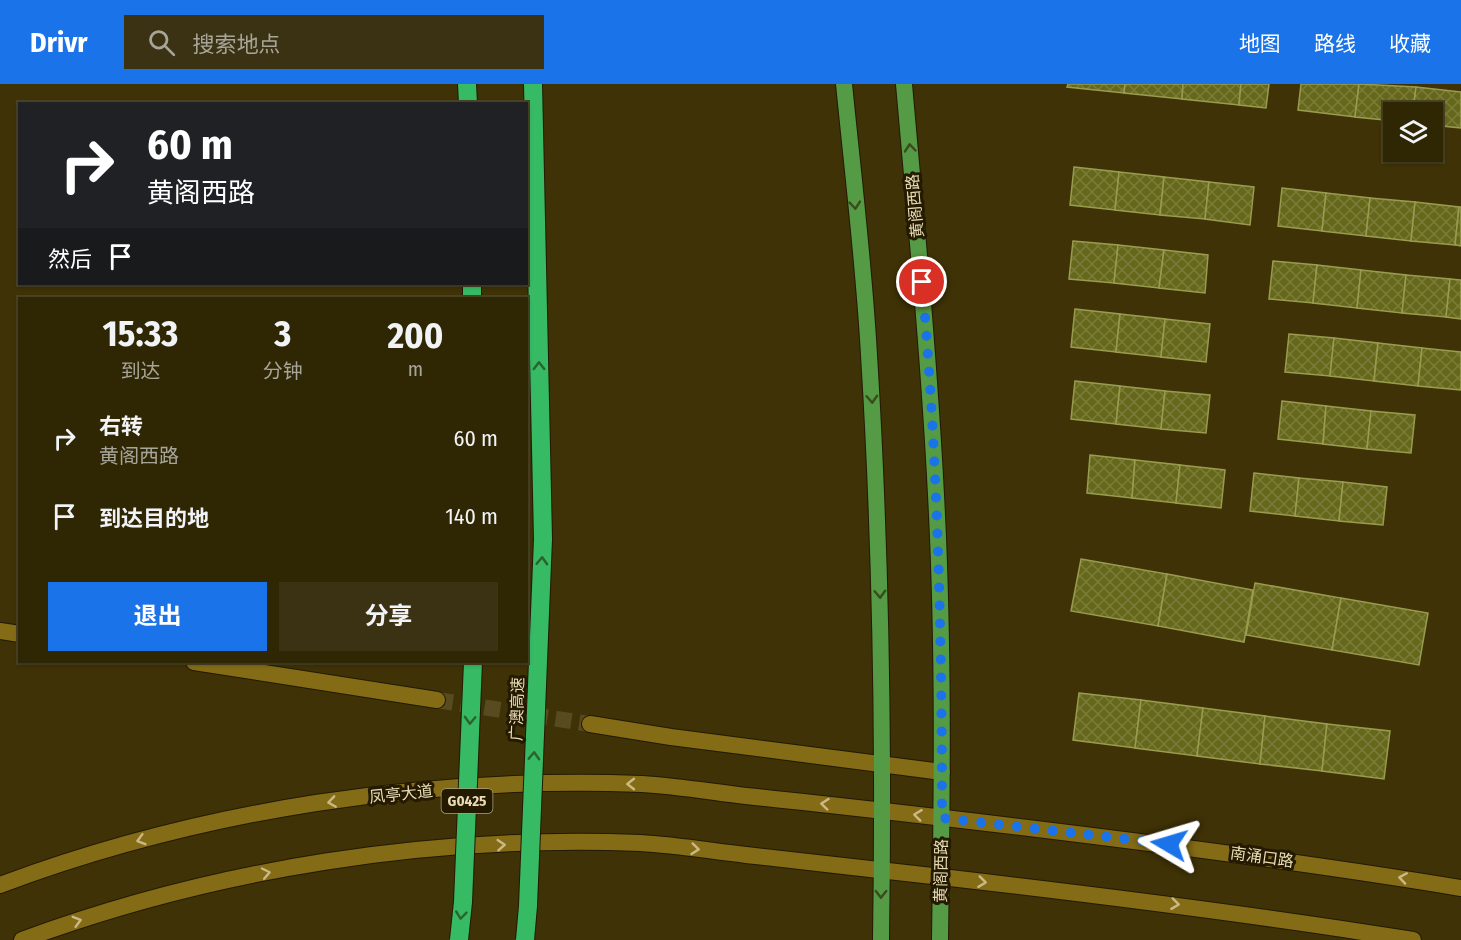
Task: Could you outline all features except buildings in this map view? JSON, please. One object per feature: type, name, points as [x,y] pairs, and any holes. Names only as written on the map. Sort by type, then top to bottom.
[{"type":"highway","points":[[467,84],[468,102]]},
{"type":"highway","name":"广澳高速","points":[[525,940],[543,538],[533,84]]},
{"type":"highway","name":"G0425","points":[[459,940],[463,902],[473,663]]},
{"type":"main road","points":[[844,84],[871,386],[877,501],[883,764],[881,940]]},
{"type":"main road","name":"黄阁西路","points":[[904,84],[928,348],[936,486],[941,649],[940,940]]},
{"type":"main road","points":[[0,631],[18,634]]},
{"type":"main road","points":[[200,663],[437,700]]},
{"type":"main road","points":[[590,724],[942,772]]},
{"type":"main road","name":"凤亭大道","points":[[0,885],[43,869],[160,835],[279,809],[400,792],[522,784],[645,784],[883,811]]},
{"type":"main road","name":"南涌口路","points":[[883,811],[1190,847],[1342,868],[1461,888]]},
{"type":"main road","points":[[21,940],[62,925],[175,892],[290,867],[407,851],[524,843],[643,843],[1183,905],[1323,933],[1413,940]]},
{"type":"tunnel","points":[[437,700],[590,724]]},
{"type":"route","points":[[922,282],[937,498],[942,818],[1169,844]]}]
